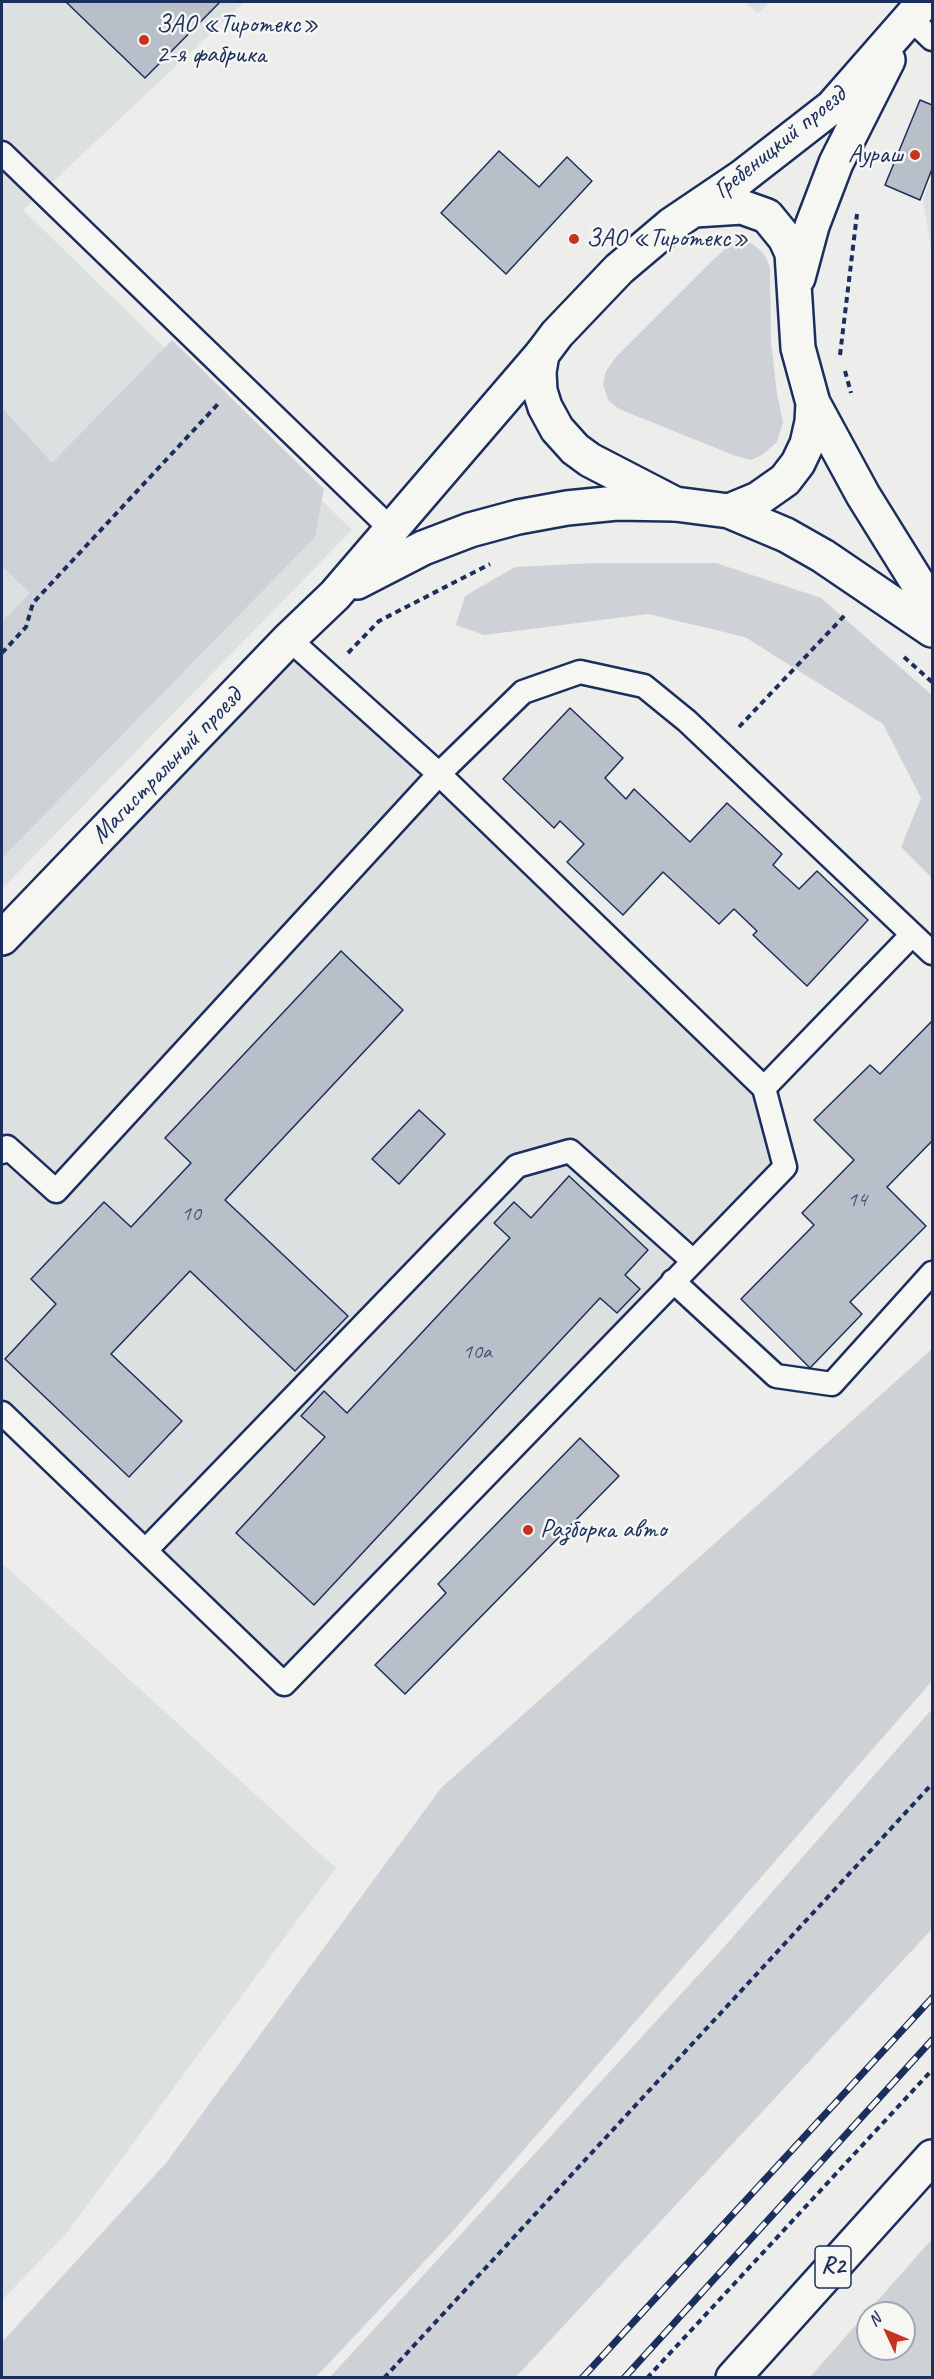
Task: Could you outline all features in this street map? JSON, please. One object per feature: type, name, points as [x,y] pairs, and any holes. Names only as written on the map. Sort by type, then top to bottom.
[{"type":"street","name":"Гребеницкий проезд","points":[[335,595],[588,299],[664,230],[742,177],[832,107],[916,9]]},
{"type":"street","name":"Гребеницкий проезд","points":[[796,288],[812,226],[836,163],[916,9]]},
{"type":"street","points":[[694,210],[742,207],[767,216],[781,230],[792,253],[798,348],[813,403],[863,495],[933,606]]},
{"type":"street","points":[[542,354],[539,372],[540,391],[545,408],[557,429],[575,449],[590,460],[675,504]]},
{"type":"street","points":[[729,511],[758,499],[785,480],[798,463],[807,444],[812,423],[813,403]]},
{"type":"street","points":[[335,595],[378,569],[423,548],[470,530],[518,517],[567,508],[617,503],[675,504],[729,511],[786,535],[824,556],[933,630]]},
{"type":"street","name":"Магистральный проезд","points":[[2,938],[289,639],[335,595]]},
{"type":"street","name":"R2","points":[[738,2374],[933,2157]]},
{"type":"lane","points":[[916,9],[933,39]]},
{"type":"lane","points":[[2,153],[392,530]]},
{"type":"lane","points":[[2,1413],[284,1684],[785,1167],[764,1088],[439,774],[289,639]]},
{"type":"lane","points":[[2,1152],[7,1146],[56,1191],[439,774],[523,692],[580,672],[644,686],[718,750],[933,953]]},
{"type":"lane","points":[[764,1088],[906,941],[911,933]]},
{"type":"lane","points":[[146,1550],[517,1166],[570,1151],[693,1262]]},
{"type":"lane","points":[[673,1281],[776,1376],[832,1384],[933,1273]]},
{"type":"path","points":[[852,396],[839,353],[858,206]]},
{"type":"path","points":[[2,653],[26,627],[33,603],[238,382]]},
{"type":"path","points":[[329,675],[379,621],[492,563]]},
{"type":"path","points":[[718,750],[849,610]]},
{"type":"path","points":[[899,653],[933,682]]},
{"type":"path","points":[[384,2378],[933,1784]]},
{"type":"path","points":[[647,2378],[933,2070]]},
{"type":"shaded area","points":[[2,2],[244,2],[23,210],[352,530],[2,889]]},
{"type":"shaded area","points":[[745,2],[770,2],[758,13]]},
{"type":"shaded area","points":[[932,176],[932,254],[923,200]]},
{"type":"shaded area","points":[[737,240],[749,242],[759,249],[766,257],[770,268],[771,342],[783,422],[777,442],[762,455],[751,460],[733,455],[619,409],[608,400],[603,384],[606,371],[616,357],[713,260]]},
{"type":"shaded area","points":[[172,340],[324,489],[315,537],[2,858],[2,622],[30,593],[2,566],[2,408],[52,463]]},
{"type":"shaded area","points":[[595,563],[716,563],[821,598],[932,695],[932,878],[901,847],[921,798],[883,724],[745,637],[648,614],[484,635],[456,625],[465,596],[515,567]]},
{"type":"shaded area","points":[[289,639],[764,1088],[785,1167],[284,1684],[2,1409],[2,938]]},
{"type":"shaded area","points":[[932,1349],[932,1681],[453,2231],[316,2377],[2,2377],[2,2342],[166,2163],[441,1788]]},
{"type":"shaded area","points":[[2,1563],[336,1868],[66,2234],[2,2300]]},
{"type":"shaded area","points":[[932,1709],[932,1929],[516,2377],[330,2377],[724,1947]]},
{"type":"shaded area","points":[[932,2239],[932,2377],[810,2377],[856,2325],[856,2361],[916,2361],[916,2301],[877,2301]]},
{"type":"building","name":"ЗАО «Тиротекс» 2-я фабрика","points":[[66,2],[220,2],[145,78]]},
{"type":"building","name":"Аураш","points":[[920,100],[932,105],[932,169],[920,200],[885,185]]},
{"type":"building","points":[[499,151],[539,187],[567,157],[592,181],[506,274],[441,213]]},
{"type":"building","points":[[570,708],[623,758],[605,778],[626,799],[634,789],[690,842],[727,803],[782,854],[773,865],[799,889],[817,871],[868,920],[807,986],[753,935],[757,931],[734,909],[719,924],[663,872],[623,915],[567,862],[584,844],[560,821],[554,828],[503,779]]},
{"type":"building","points":[[341,951],[403,1010],[225,1200],[348,1316],[295,1371],[190,1271],[111,1354],[182,1421],[129,1477],[5,1359],[56,1304],[31,1279],[104,1202],[131,1227],[191,1163],[165,1138]]},
{"type":"building","points":[[932,1021],[932,1141],[887,1187],[926,1226],[850,1302],[862,1314],[810,1368],[741,1299],[814,1225],[802,1213],[854,1160],[814,1120],[870,1065],[880,1074]]},
{"type":"building","points":[[419,1110],[445,1134],[399,1184],[372,1159]]},
{"type":"building","points":[[569,1176],[648,1250],[625,1275],[640,1289],[617,1313],[600,1298],[314,1605],[236,1533],[325,1437],[301,1416],[324,1391],[347,1413],[510,1238],[494,1223],[514,1202],[531,1218]]},
{"type":"building","name":"Разборка авто","points":[[580,1438],[619,1476],[405,1694],[375,1665],[446,1593],[438,1584]]},
{"type":"railway","points":[[582,2378],[932,1998]]},
{"type":"railway","points":[[624,2378],[932,2040]]},
{"type":"place","name":"ЗАО «Тиротекс» 2-я фабрика","points":[[144,40]]},
{"type":"place","name":"Аураш","points":[[915,155]]},
{"type":"place","name":"ЗАО «Тиротекс»","points":[[574,239]]},
{"type":"place","name":"Разборка авто","points":[[528,1530]]}]
